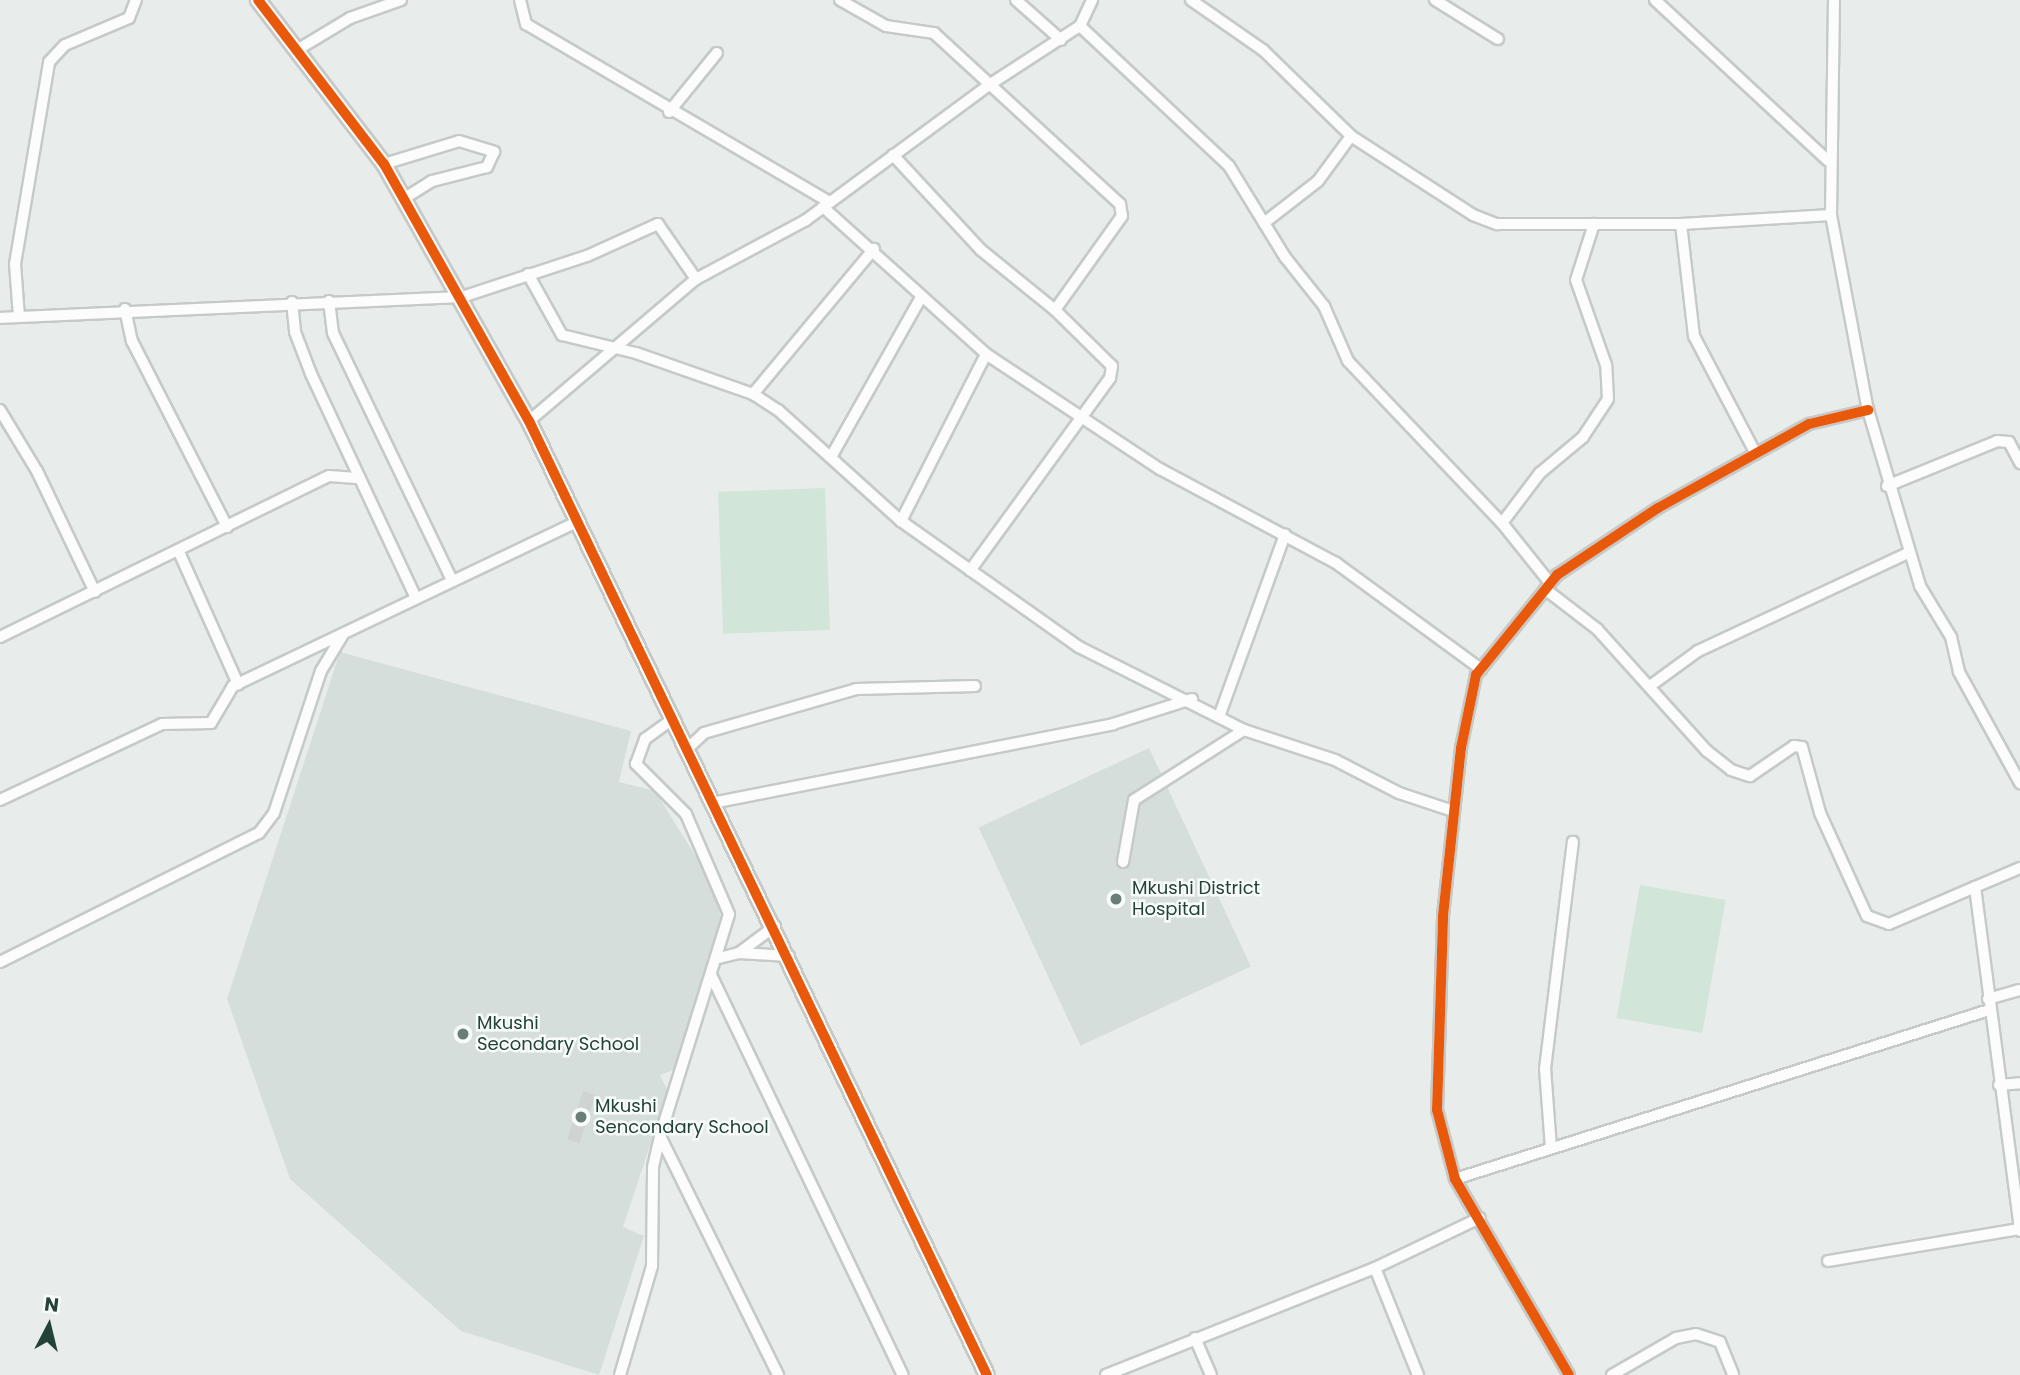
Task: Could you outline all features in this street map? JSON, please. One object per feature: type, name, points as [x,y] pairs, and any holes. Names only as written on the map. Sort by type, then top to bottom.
[{"type":"street","points":[[19,317],[16,264],[49,62],[65,45],[129,18],[136,0]]},
{"type":"street","points":[[258,0],[384,164],[462,297],[529,421],[671,720],[790,956],[987,1375]]},
{"type":"street","points":[[297,50],[350,18],[401,0]]},
{"type":"street","points":[[520,0],[526,24],[826,205],[986,354],[1160,469],[1336,563],[1481,669]]},
{"type":"street","points":[[840,0],[886,26],[933,33],[1123,209],[1055,310]]},
{"type":"street","points":[[1016,0],[1061,40]]},
{"type":"street","points":[[529,421],[696,279],[826,205],[989,85],[1061,40],[1080,26],[1092,0]]},
{"type":"street","points":[[1191,0],[1256,45],[1351,136],[1473,215],[1497,224],[1681,224],[1831,215]]},
{"type":"street","points":[[1435,0],[1498,39]]},
{"type":"street","points":[[1655,0],[1828,162]]},
{"type":"street","points":[[1834,0],[1836,109],[1828,162],[1831,215],[1868,410],[1887,486],[1920,586],[1954,643],[1959,672],[2020,783]]},
{"type":"street","points":[[1080,26],[1215,149],[1324,306],[1348,361],[1502,523],[1548,586],[1597,629],[1707,751],[1740,775],[1750,776],[1794,746],[1802,747],[1819,814],[1867,916],[1878,924],[2020,868]]},
{"type":"street","points":[[669,112],[717,53]]},
{"type":"street","points":[[1264,223],[1318,181],[1351,136]]},
{"type":"street","points":[[384,164],[459,141],[494,152],[487,167],[432,181],[405,198]]},
{"type":"street","points":[[893,155],[981,250],[1055,310],[1112,366],[1110,379],[1079,414],[970,571]]},
{"type":"street","points":[[0,318],[125,309],[462,297],[587,256],[658,224],[696,279]]},
{"type":"street","points":[[1681,224],[1694,336],[1756,454]]},
{"type":"street","points":[[1502,523],[1540,473],[1583,437],[1608,400],[1606,365],[1576,280],[1594,225]]},
{"type":"street","points":[[752,394],[874,249]]},
{"type":"street","points":[[528,274],[562,335],[752,394],[831,457],[901,521],[1079,647],[1192,699],[1244,730],[1335,760],[1399,793],[1452,811]]},
{"type":"street","points":[[831,457],[921,296]]},
{"type":"street","points":[[329,301],[333,333],[452,580]]},
{"type":"street","points":[[292,302],[300,347],[416,597]]},
{"type":"street","points":[[125,309],[132,341],[227,527]]},
{"type":"street","points":[[901,521],[986,354]]},
{"type":"street","points":[[0,410],[31,459],[96,592]]},
{"type":"street","points":[[1569,1375],[1455,1179],[1443,1148],[1436,1064],[1452,811],[1466,711],[1481,669],[1548,586],[1658,508],[1809,424],[1868,410]]},
{"type":"street","points":[[1887,486],[1997,441],[2009,442],[2020,463]]},
{"type":"street","points":[[0,637],[180,552],[329,476],[360,478]]},
{"type":"street","points":[[0,800],[162,724],[211,723],[225,694],[238,684],[577,522]]},
{"type":"street","points":[[1220,714],[1285,534]]},
{"type":"street","points":[[180,552],[238,684]]},
{"type":"street","points":[[1650,686],[1698,651],[1908,552]]},
{"type":"street","points":[[0,962],[259,833],[274,813],[321,671],[344,634]]},
{"type":"street","points":[[687,750],[704,733],[856,689],[975,686]]},
{"type":"street","points":[[712,803],[1113,724],[1192,699]]},
{"type":"street","points":[[620,1375],[652,1266],[653,1167],[660,1136],[719,958],[729,909],[686,814],[636,764],[645,740],[671,720]]},
{"type":"street","points":[[1123,862],[1134,800],[1244,730]]},
{"type":"street","points":[[1551,1149],[1545,1069],[1573,842]]},
{"type":"street","points":[[1828,1261],[2020,1230],[1975,887]]},
{"type":"street","points":[[739,953],[775,926]]},
{"type":"street","points":[[719,958],[739,953],[790,956]]},
{"type":"street","points":[[712,977],[903,1375]]},
{"type":"street","points":[[1455,1179],[1989,1004],[2020,990]]},
{"type":"street","points":[[1999,1086],[2020,1083]]},
{"type":"street","points":[[660,1136],[778,1375]]},
{"type":"street","points":[[1106,1375],[1375,1268],[1480,1218]]},
{"type":"street","points":[[1375,1268],[1418,1375]]},
{"type":"street","points":[[1612,1375],[1676,1338],[1696,1334],[1720,1342],[1733,1375]]},
{"type":"street","points":[[1195,1338],[1211,1375]]},
{"type":"shaded area","name":"Mkushi Secondary School","points":[[340,652],[631,731],[619,782],[655,791],[708,876],[722,920],[677,1069],[660,1075],[668,1091],[623,1227],[644,1236],[599,1375],[461,1331],[290,1179],[227,999]]},
{"type":"shaded area","name":"Mkushi District Hospital","points":[[1149,748],[1251,966],[1080,1046],[979,827]]},
{"type":"green space","points":[[825,488],[830,630],[723,634],[718,492]]},
{"type":"green space","points":[[1640,885],[1726,900],[1702,1033],[1617,1018]]},
{"type":"building","name":"Mkushi Sencondary School","points":[[583,1091],[595,1095],[580,1144],[567,1140]]},
{"type":"cycle path","points":[[258,0],[384,164],[529,421],[987,1375]]},
{"type":"cycle path","points":[[1569,1375],[1455,1179],[1437,1110],[1443,916],[1461,748],[1476,675],[1557,575],[1658,508],[1809,424],[1868,410]]},
{"type":"place","name":"Mkushi District Hospital","points":[[1116,899]]},
{"type":"place","name":"Mkushi Secondary School","points":[[463,1034]]},
{"type":"place","name":"Mkushi Sencondary School","points":[[581,1117]]}]
